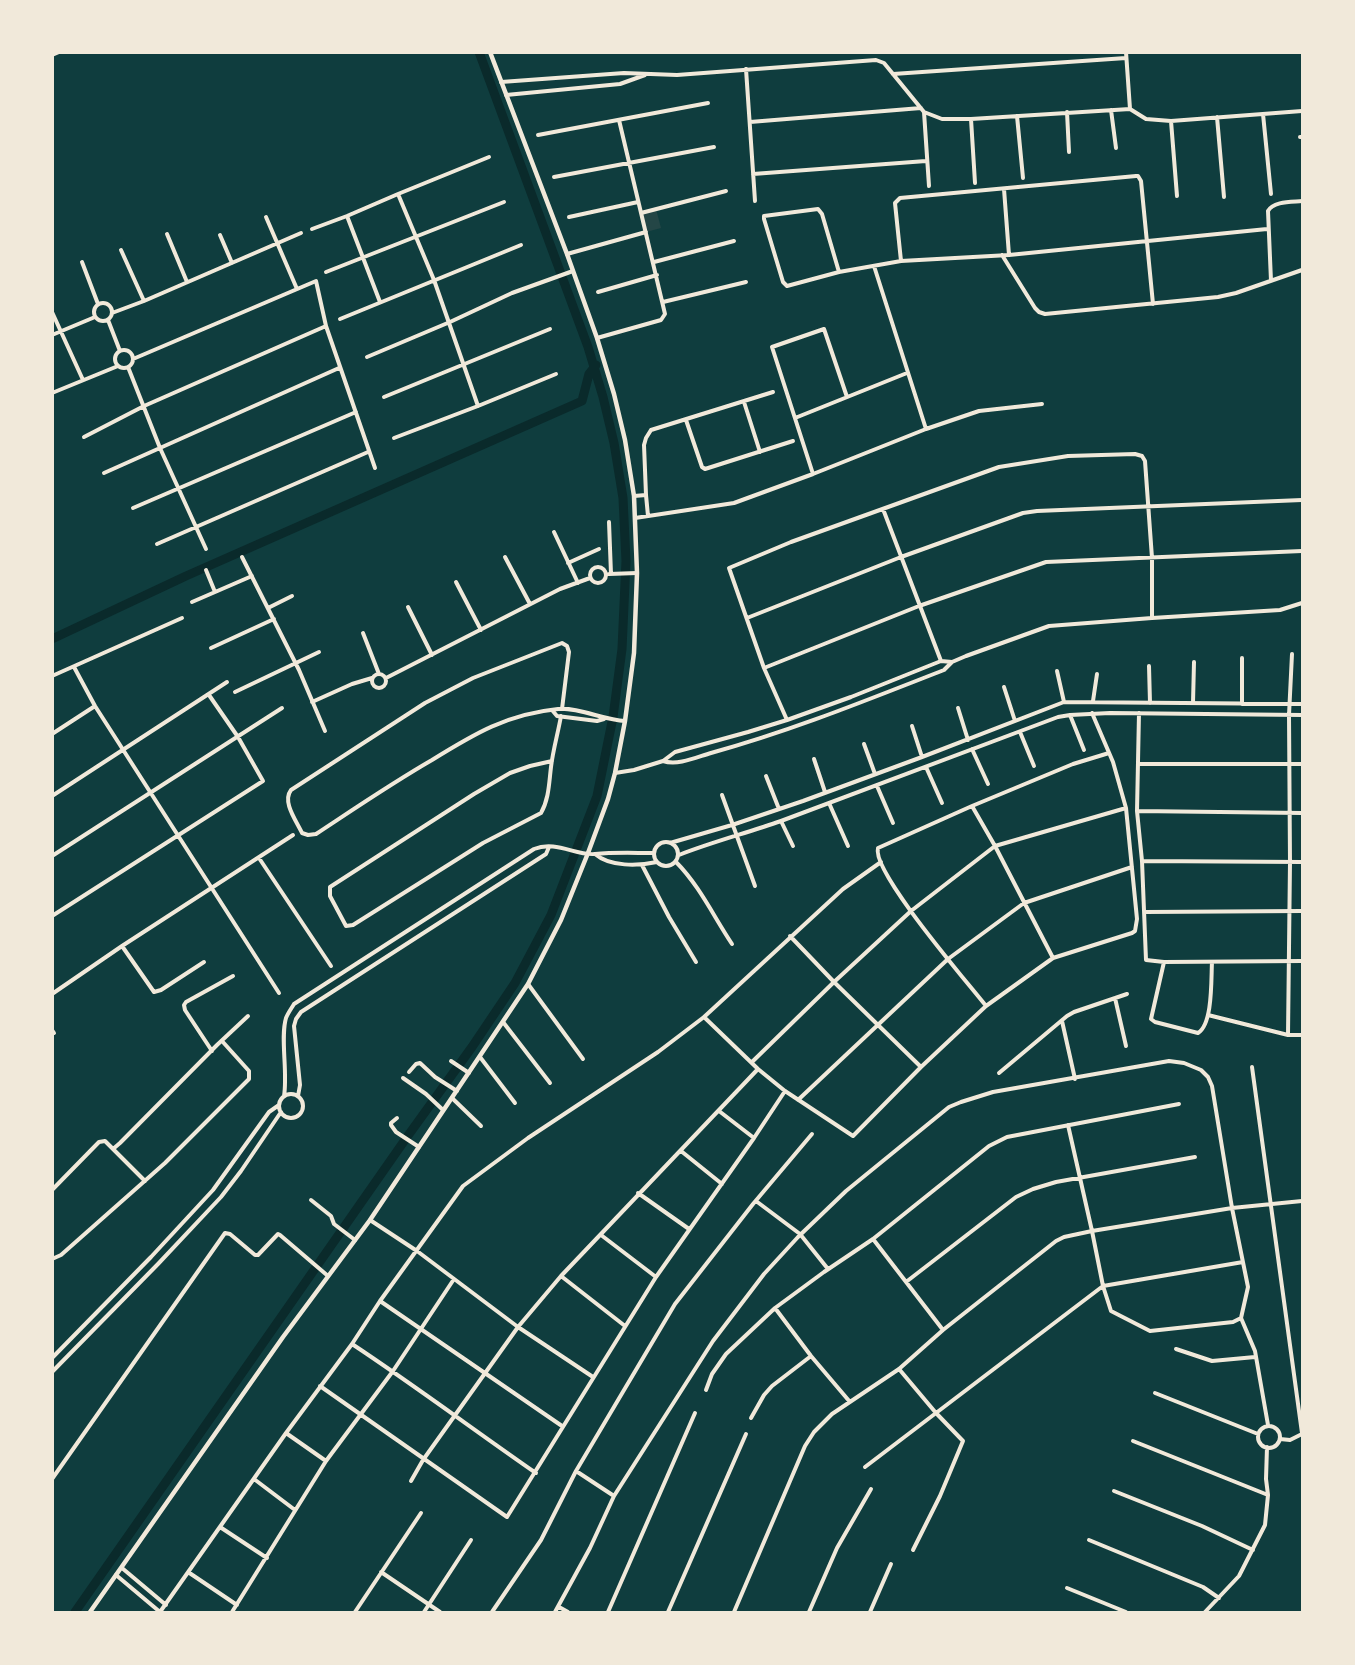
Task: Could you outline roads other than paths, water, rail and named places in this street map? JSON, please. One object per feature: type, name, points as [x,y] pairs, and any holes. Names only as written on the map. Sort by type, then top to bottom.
[{"type":"street","points":[[52,55],[59,52]]},
{"type":"street","points":[[1126,52],[1130,109]]},
{"type":"street","points":[[90,1612],[283,1337],[370,1220],[528,984],[561,920],[608,799],[615,773],[625,721],[634,653],[636,518],[634,496],[621,422],[597,338],[490,53]]},
{"type":"street","points":[[893,74],[1126,58]]},
{"type":"street","points":[[501,82],[586,75],[677,75],[876,60],[884,63],[922,110],[942,119],[971,119],[1130,109],[1146,119],[1172,121],[1302,111]]},
{"type":"street","points":[[746,69],[755,201]]},
{"type":"street","points":[[506,96],[620,84],[648,74]]},
{"type":"street","points":[[538,135],[708,102]]},
{"type":"street","points":[[750,122],[922,110]]},
{"type":"street","points":[[922,110],[929,186]]},
{"type":"street","points":[[1111,110],[1116,148]]},
{"type":"street","points":[[1067,112],[1069,152]]},
{"type":"street","points":[[1264,114],[1271,194]]},
{"type":"street","points":[[1017,116],[1024,178]]},
{"type":"street","points":[[1217,118],[1224,198]]},
{"type":"street","points":[[971,119],[975,183]]},
{"type":"street","points":[[597,338],[661,320],[665,314],[619,120]]},
{"type":"street","points":[[1172,121],[1177,196]]},
{"type":"street","points":[[554,177],[714,147]]},
{"type":"street","points":[[312,229],[489,157]]},
{"type":"street","points":[[753,174],[926,161]]},
{"type":"street","points":[[901,261],[895,202],[900,198],[1004,190],[1138,176],[1141,181],[1153,304]]},
{"type":"street","points":[[1004,190],[1009,255]]},
{"type":"street","points":[[641,213],[726,192]]},
{"type":"street","points":[[398,194],[450,322],[478,406]]},
{"type":"street","points":[[1271,281],[1268,229],[1269,208],[1278,204],[1302,201]]},
{"type":"street","points":[[326,272],[504,202]]},
{"type":"street","points":[[569,217],[638,202]]},
{"type":"street","points":[[839,272],[822,214],[818,209],[764,216],[784,284],[789,286],[839,272],[901,261],[1009,255],[1268,229]]},
{"type":"street","points":[[347,216],[380,302]]},
{"type":"street","points":[[266,217],[297,289]]},
{"type":"street","points":[[567,254],[646,232]]},
{"type":"street","points":[[108,320],[112,313],[301,233]]},
{"type":"street","points":[[167,234],[187,282]]},
{"type":"street","points":[[220,235],[232,263]]},
{"type":"street","points":[[654,262],[734,241]]},
{"type":"street","points":[[340,319],[521,245]]},
{"type":"street","points":[[121,250],[144,301]]},
{"type":"street","points":[[1002,255],[1035,308],[1042,314],[1228,296],[1302,270]]},
{"type":"street","points":[[82,262],[98,304]]},
{"type":"street","points":[[874,266],[926,429]]},
{"type":"street","points":[[367,356],[450,322],[539,282],[571,271]]},
{"type":"street","points":[[598,292],[657,275]]},
{"type":"street","points":[[133,359],[316,281],[326,326],[339,368],[375,468]]},
{"type":"street","points":[[663,302],[746,282]]},
{"type":"street","points":[[98,304],[104,303],[109,305],[112,313]]},
{"type":"street","points":[[95,317],[94,311],[98,304]]},
{"type":"street","points":[[52,312],[83,380]]},
{"type":"street","points":[[95,317],[102,321],[108,320]]},
{"type":"street","points":[[52,335],[95,317]]},
{"type":"street","points":[[108,320],[120,350]]},
{"type":"street","points":[[84,437],[144,406],[326,326]]},
{"type":"street","points":[[384,396],[550,329]]},
{"type":"street","points":[[813,474],[772,348],[824,329],[847,397]]},
{"type":"street","points":[[120,350],[130,352],[133,362],[128,368]]},
{"type":"street","points":[[120,350],[114,359],[120,368],[128,368]]},
{"type":"street","points":[[52,393],[118,366]]},
{"type":"street","points":[[128,368],[160,448],[206,549]]},
{"type":"street","points":[[104,473],[339,368]]},
{"type":"street","points":[[795,418],[907,373]]},
{"type":"street","points":[[394,438],[556,374]]},
{"type":"street","points":[[648,516],[643,455],[646,438],[651,430],[773,392]]},
{"type":"street","points":[[744,402],[760,452]]},
{"type":"street","points":[[636,518],[734,503],[926,429],[978,411],[1042,404]]},
{"type":"street","points":[[133,508],[356,412]]},
{"type":"street","points":[[686,420],[704,469],[793,441]]},
{"type":"street","points":[[157,544],[368,452]]},
{"type":"street","points":[[787,720],[764,668],[729,568],[791,542],[999,467],[1068,456],[1135,454],[1142,456],[1145,461],[1152,558],[1152,618]]},
{"type":"street","points":[[634,496],[646,495]]},
{"type":"street","points":[[747,618],[901,557],[1023,513],[1302,500]]},
{"type":"street","points":[[883,509],[941,661]]},
{"type":"street","points":[[609,522],[611,575]]},
{"type":"street","points":[[554,532],[578,583]]},
{"type":"street","points":[[568,563],[599,549]]},
{"type":"street","points":[[764,668],[919,606],[1046,562],[1302,551]]},
{"type":"street","points":[[242,556],[296,663],[325,731]]},
{"type":"street","points":[[505,557],[530,604]]},
{"type":"street","points":[[590,578],[591,571],[597,567],[604,568],[611,575]]},
{"type":"street","points":[[206,570],[215,592]]},
{"type":"street","points":[[590,578],[595,583],[602,583],[611,575],[635,573]]},
{"type":"street","points":[[192,602],[252,576]]},
{"type":"street","points":[[372,678],[374,686],[380,688],[384,685],[386,678],[560,589],[590,578]]},
{"type":"street","points":[[456,582],[481,630]]},
{"type":"street","points":[[268,608],[292,596]]},
{"type":"street","points":[[664,761],[671,764],[752,742],[854,706],[944,670],[952,662],[1049,626],[1280,610],[1302,603]]},
{"type":"street","points":[[408,607],[432,655]]},
{"type":"street","points":[[52,676],[182,618]]},
{"type":"street","points":[[211,648],[274,619]]},
{"type":"street","points":[[363,633],[379,674],[386,678]]},
{"type":"street","points":[[562,709],[570,652],[567,646],[562,643],[473,678],[425,703],[291,790],[288,794],[288,802],[302,832],[308,835],[316,834],[403,776],[507,719],[533,712],[562,709],[625,721]]},
{"type":"street","points":[[235,692],[319,652]]},
{"type":"street","points":[[1288,1035],[1289,715],[1292,654]]},
{"type":"street","points":[[1242,658],[1242,704]]},
{"type":"street","points":[[615,773],[634,770],[664,761],[674,752],[787,720],[941,661],[952,662]]},
{"type":"street","points":[[1193,703],[1194,662]]},
{"type":"street","points":[[1149,666],[1150,703]]},
{"type":"street","points":[[74,667],[96,706],[279,993]]},
{"type":"street","points":[[1057,671],[1064,702]]},
{"type":"street","points":[[312,702],[379,674]]},
{"type":"street","points":[[1093,701],[1097,674]]},
{"type":"street","points":[[52,796],[227,682]]},
{"type":"street","points":[[1004,687],[1015,722]]},
{"type":"street","points":[[52,916],[263,781],[238,737],[209,695]]},
{"type":"street","points":[[851,697],[854,706]]},
{"type":"street","points":[[657,862],[654,853],[657,845],[661,842],[670,843],[732,825],[803,801],[1064,702],[1302,704]]},
{"type":"street","points":[[1110,712],[1111,702]]},
{"type":"street","points":[[1220,704],[1220,714]]},
{"type":"street","points":[[52,734],[96,706]]},
{"type":"street","points":[[52,856],[282,708]]},
{"type":"street","points":[[958,708],[968,740]]},
{"type":"street","points":[[552,710],[557,716],[597,721],[604,718]]},
{"type":"street","points":[[678,855],[700,846],[781,821],[1058,717],[1110,712],[1302,715]]},
{"type":"street","points":[[1139,713],[1137,811],[1142,861],[1146,960],[1164,962],[1302,961]]},
{"type":"street","points":[[704,1017],[785,1092],[853,1136],[986,1006],[1053,958],[1128,935],[1134,931],[1136,919],[1126,808],[1118,776],[1092,714]]},
{"type":"street","points":[[1070,715],[1084,750]]},
{"type":"street","points":[[552,761],[530,766],[510,774],[474,794],[330,887],[330,896],[346,926],[353,926],[483,843],[541,813],[548,796],[552,761],[561,716]]},
{"type":"street","points":[[912,726],[922,757]]},
{"type":"street","points":[[748,732],[752,742]]},
{"type":"street","points":[[1020,732],[1034,766]]},
{"type":"street","points":[[864,744],[875,774]]},
{"type":"street","points":[[972,749],[988,784]]},
{"type":"street","points":[[986,1006],[900,897],[877,851],[880,847],[972,806],[1073,764],[1109,753]]},
{"type":"street","points":[[814,759],[825,792]]},
{"type":"street","points":[[1139,764],[1302,764]]},
{"type":"street","points":[[902,765],[905,774]]},
{"type":"street","points":[[926,767],[942,803]]},
{"type":"street","points":[[766,776],[779,809]]},
{"type":"street","points":[[877,786],[893,822]]},
{"type":"street","points":[[722,795],[756,886]]},
{"type":"street","points":[[803,801],[806,811]]},
{"type":"street","points":[[829,803],[848,846]]},
{"type":"street","points":[[972,806],[1053,958]]},
{"type":"street","points":[[752,1062],[910,911],[995,846],[1126,808]]},
{"type":"street","points":[[1137,811],[1302,813]]},
{"type":"street","points":[[781,821],[793,846]]},
{"type":"street","points":[[52,994],[122,946],[293,835]]},
{"type":"street","points":[[595,854],[606,861],[623,864],[642,865],[657,862],[670,866],[676,862],[678,855],[674,845],[670,843]]},
{"type":"street","points":[[284,1096],[286,1083],[284,1026],[287,1015],[294,1004],[534,849],[542,846],[564,847],[595,854],[608,852],[654,853]]},
{"type":"street","points":[[298,1096],[300,1085],[294,1026],[301,1012],[546,854],[550,847]]},
{"type":"street","points":[[259,858],[331,966]]},
{"type":"street","points":[[1142,861],[1302,862]]},
{"type":"street","points":[[676,862],[686,872],[699,891],[732,944]]},
{"type":"street","points":[[116,1575],[160,1612],[286,1432],[352,1344],[380,1301],[463,1186],[528,1138],[658,1052],[704,1017],[843,889],[881,862]]},
{"type":"street","points":[[642,865],[669,917],[696,962]]},
{"type":"street","points":[[798,1100],[880,1025],[948,959],[1024,903],[1132,867]]},
{"type":"street","points":[[1145,912],[1302,911]]},
{"type":"street","points":[[790,936],[921,1068]]},
{"type":"street","points":[[122,946],[154,992],[162,990],[204,962]]},
{"type":"street","points":[[1164,962],[1151,1019],[1155,1022],[1198,1033],[1201,1031],[1208,1015],[1212,962]]},
{"type":"street","points":[[212,1051],[185,1010],[184,1005],[186,1002],[233,976]]},
{"type":"street","points":[[528,984],[583,1059]]},
{"type":"street","points":[[999,1073],[1074,1012],[1127,994]]},
{"type":"street","points":[[1115,998],[1126,1046]]},
{"type":"street","points":[[1208,1015],[1288,1035],[1302,1036]]},
{"type":"street","points":[[113,1149],[248,1016]]},
{"type":"street","points":[[1062,1021],[1075,1079]]},
{"type":"street","points":[[503,1022],[550,1083]]},
{"type":"street","points":[[52,1259],[61,1255],[165,1163],[249,1079],[249,1071],[222,1041]]},
{"type":"street","points":[[480,1057],[515,1103]]},
{"type":"street","points":[[451,1061],[469,1073]]},
{"type":"street","points":[[555,1612],[590,1548],[614,1496],[713,1341],[764,1274],[800,1234],[846,1191],[949,1107],[993,1092],[1170,1061],[1184,1063],[1201,1070],[1208,1078],[1212,1086],[1232,1208],[1248,1287],[1241,1318],[1255,1351],[1268,1425]]},
{"type":"street","points":[[409,1072],[420,1063],[435,1077],[457,1091]]},
{"type":"street","points":[[1252,1067],[1302,1433],[1290,1440],[1280,1439]]},
{"type":"street","points":[[411,1481],[423,1460],[518,1327],[561,1276],[758,1069]]},
{"type":"street","points":[[403,1078],[426,1094],[443,1110]]},
{"type":"street","points":[[320,1386],[507,1518],[536,1473],[562,1426],[656,1277],[785,1092]]},
{"type":"street","points":[[291,1094],[298,1096],[303,1102],[300,1114],[290,1118],[281,1112],[279,1104],[280,1099],[284,1096],[291,1094]]},
{"type":"street","points":[[452,1098],[481,1126]]},
{"type":"street","points":[[52,1358],[151,1257],[213,1190],[269,1112],[279,1104]]},
{"type":"street","points":[[706,1390],[712,1374],[726,1354],[775,1308],[873,1239],[996,1141],[1007,1137],[1179,1104]]},
{"type":"street","points":[[719,1111],[754,1138]]},
{"type":"street","points":[[52,1372],[158,1264],[221,1196],[241,1171],[281,1112]]},
{"type":"street","points":[[397,1118],[391,1125],[399,1134],[419,1147]]},
{"type":"street","points":[[1068,1125],[1103,1286],[1111,1311],[1150,1332],[1233,1322],[1241,1318]]},
{"type":"street","points":[[492,1612],[541,1540],[576,1471],[675,1304],[756,1200],[812,1134]]},
{"type":"street","points":[[52,1190],[99,1142],[105,1141],[145,1181]]},
{"type":"street","points":[[681,1151],[722,1184]]},
{"type":"street","points":[[906,1282],[1016,1197],[1033,1189],[1079,1178],[1195,1157]]},
{"type":"street","points":[[213,1190],[221,1196]]},
{"type":"street","points":[[638,1194],[690,1230]]},
{"type":"street","points":[[311,1200],[331,1216],[334,1224],[354,1240]]},
{"type":"street","points":[[756,1200],[800,1234],[828,1269]]},
{"type":"street","points":[[734,1612],[805,1446],[814,1432],[832,1414],[899,1369],[943,1330],[1056,1240],[1064,1236],[1232,1208],[1302,1201]]},
{"type":"street","points":[[370,1220],[417,1251],[518,1327],[593,1377]]},
{"type":"street","points":[[52,1479],[225,1233],[230,1234],[255,1255],[258,1255],[278,1234],[284,1237],[328,1276]]},
{"type":"street","points":[[601,1236],[656,1277]]},
{"type":"street","points":[[873,1239],[943,1330]]},
{"type":"street","points":[[151,1257],[158,1264]]},
{"type":"street","points":[[865,1467],[1103,1286],[1243,1262]]},
{"type":"street","points":[[561,1276],[625,1326]]},
{"type":"street","points":[[232,1612],[326,1461],[421,1329],[454,1279]]},
{"type":"street","points":[[380,1301],[562,1426]]},
{"type":"street","points":[[775,1308],[850,1402]]},
{"type":"street","points":[[352,1344],[392,1370],[454,1417],[536,1473]]},
{"type":"street","points":[[1176,1349],[1212,1361],[1256,1357]]},
{"type":"street","points":[[751,1418],[764,1395],[772,1386],[812,1356]]},
{"type":"street","points":[[899,1369],[936,1413],[963,1441],[940,1496],[913,1550]]},
{"type":"street","points":[[1155,1393],[1258,1434]]},
{"type":"street","points":[[608,1612],[695,1413]]},
{"type":"street","points":[[1258,1434],[1268,1425]]},
{"type":"street","points":[[1258,1434],[1260,1442],[1267,1447],[1275,1446],[1280,1439],[1279,1431],[1268,1425]]},
{"type":"street","points":[[286,1432],[326,1461]]},
{"type":"street","points":[[668,1612],[746,1434]]},
{"type":"street","points":[[1134,1441],[1268,1495]]},
{"type":"street","points":[[1206,1612],[1239,1576],[1264,1525],[1268,1495],[1266,1478],[1267,1447]]},
{"type":"street","points":[[576,1471],[614,1496]]},
{"type":"street","points":[[254,1479],[295,1510]]},
{"type":"street","points":[[809,1612],[837,1548],[872,1489]]},
{"type":"street","points":[[1114,1491],[1202,1526],[1253,1550]]},
{"type":"street","points":[[355,1612],[421,1513]]},
{"type":"street","points":[[220,1527],[267,1558]]},
{"type":"street","points":[[424,1612],[471,1540]]},
{"type":"street","points":[[1089,1540],[1203,1587],[1219,1598]]},
{"type":"street","points":[[870,1612],[891,1564]]},
{"type":"street","points":[[122,1568],[166,1605]]},
{"type":"street","points":[[188,1572],[237,1605]]},
{"type":"street","points":[[381,1572],[440,1612]]},
{"type":"street","points":[[1067,1588],[1126,1612]]},
{"type":"street","points":[[559,1607],[568,1612]]},
{"type":"waterway","points":[[75,1612],[515,983],[551,915],[597,796],[613,717],[622,649],[626,561],[623,498],[614,443],[588,347],[479,52]]},
{"type":"waterway","points":[[52,639],[186,576],[582,401],[589,374],[596,365]]}]
